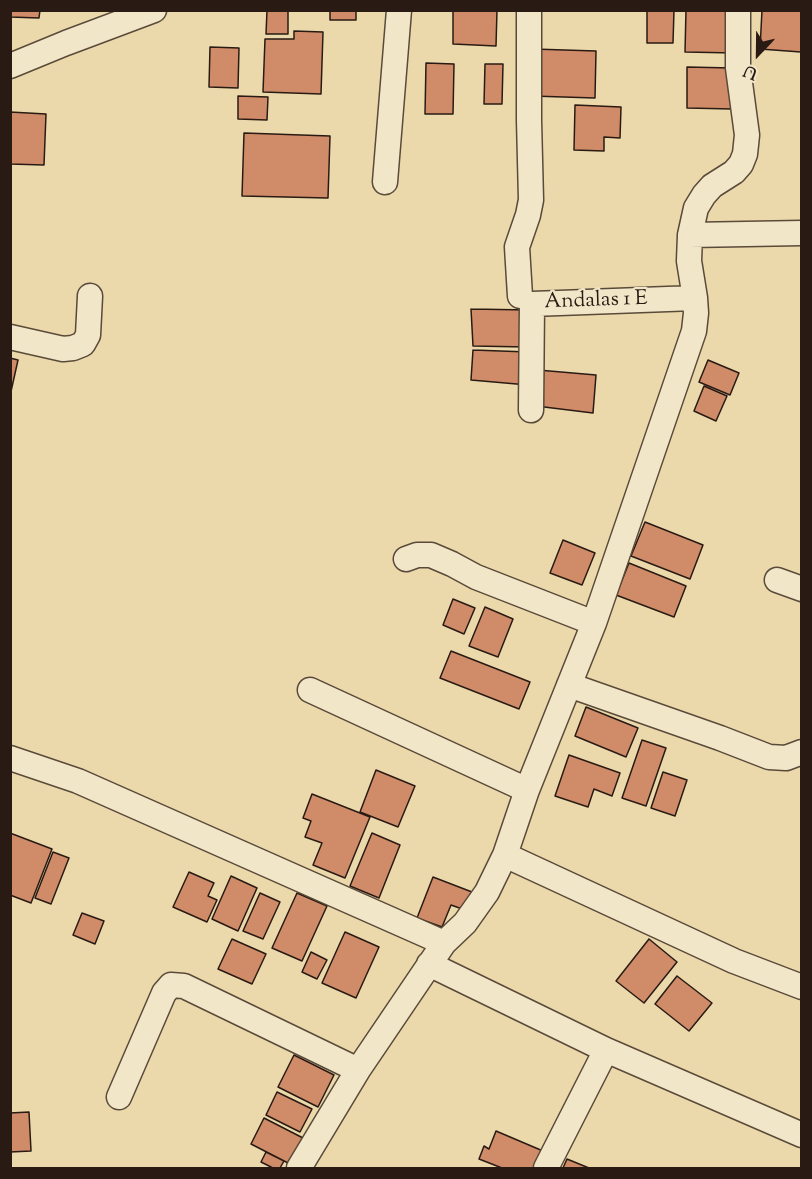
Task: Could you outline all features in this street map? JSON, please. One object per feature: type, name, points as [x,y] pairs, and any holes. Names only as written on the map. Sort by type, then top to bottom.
[{"type":"street","points":[[10,66],[154,10]]},
{"type":"street","points":[[385,182],[399,10]]},
{"type":"street","points":[[520,296],[517,247],[531,200],[528,108],[529,10]]},
{"type":"street","points":[[299,1168],[358,1070],[429,964],[444,943],[465,923],[487,892],[505,855],[527,790],[594,622],[694,331],[695,298],[689,261],[690,236],[696,208],[712,186],[734,172],[741,164],[745,154],[747,135],[738,68],[738,10]]},
{"type":"street","points":[[690,236],[801,233]]},
{"type":"street","points":[[10,337],[63,350],[83,344],[88,335],[90,296]]},
{"type":"street","name":"Andalas 1 E","points":[[531,410],[532,304],[695,298]]},
{"type":"street","points":[[406,559],[417,555],[431,555],[476,577],[594,622]]},
{"type":"street","points":[[777,580],[801,589]]},
{"type":"street","points":[[569,685],[769,757],[786,758],[801,752]]},
{"type":"street","points":[[310,690],[527,790]]},
{"type":"street","points":[[10,758],[78,781],[444,943]]},
{"type":"street","points":[[505,855],[734,961],[801,987]]},
{"type":"street","points":[[429,964],[606,1050],[801,1135]]},
{"type":"street","points":[[119,1097],[164,993],[171,985],[184,986],[358,1070]]},
{"type":"street","points":[[546,1168],[606,1050]]},
{"type":"building","points":[[10,10],[40,10],[39,18],[10,17]]},
{"type":"building","points":[[267,10],[288,10],[288,34],[266,34]]},
{"type":"building","points":[[330,10],[356,10],[356,20],[330,20]]},
{"type":"building","points":[[453,10],[497,10],[496,46],[453,44]]},
{"type":"building","points":[[647,10],[674,10],[673,43],[647,43]]},
{"type":"building","points":[[686,10],[735,10],[735,53],[685,52]]},
{"type":"building","points":[[762,10],[802,10],[801,52],[760,49]]},
{"type":"building","points":[[294,31],[323,32],[321,94],[263,92],[265,39],[294,39]]},
{"type":"building","points":[[210,47],[239,48],[238,88],[209,87]]},
{"type":"building","points":[[533,49],[596,51],[595,98],[532,96]]},
{"type":"building","points":[[426,63],[454,64],[453,114],[425,114]]},
{"type":"building","points":[[485,64],[503,64],[502,104],[484,104]]},
{"type":"building","points":[[687,67],[732,68],[732,109],[687,108]]},
{"type":"building","points":[[238,96],[268,97],[267,120],[238,119]]},
{"type":"building","points":[[575,105],[621,107],[620,138],[604,137],[604,151],[574,150]]},
{"type":"building","points":[[10,112],[46,114],[44,165],[10,164]]},
{"type":"building","points":[[244,133],[330,136],[328,198],[242,196]]},
{"type":"building","points":[[471,309],[528,310],[527,347],[473,346]]},
{"type":"building","points":[[473,350],[528,352],[528,385],[471,380]]},
{"type":"building","points":[[10,358],[18,360],[10,396]]},
{"type":"building","points":[[708,360],[739,373],[730,395],[699,382]]},
{"type":"building","points":[[538,370],[596,375],[593,413],[536,406]]},
{"type":"building","points":[[704,386],[727,396],[716,421],[694,411]]},
{"type":"building","points":[[645,522],[703,545],[690,579],[631,556]]},
{"type":"building","points":[[563,540],[595,553],[582,585],[550,573]]},
{"type":"building","points":[[629,563],[686,586],[674,617],[616,595]]},
{"type":"building","points":[[453,599],[475,608],[464,634],[443,625]]},
{"type":"building","points":[[485,607],[513,619],[498,657],[469,646]]},
{"type":"building","points":[[451,651],[530,682],[519,709],[440,678]]},
{"type":"building","points":[[586,707],[638,728],[626,757],[575,736]]},
{"type":"building","points":[[642,740],[666,748],[646,806],[622,798]]},
{"type":"building","points":[[569,755],[620,773],[612,796],[594,789],[588,807],[555,796]]},
{"type":"building","points":[[376,770],[415,786],[398,827],[360,812]]},
{"type":"building","points":[[663,772],[687,780],[675,816],[651,808]]},
{"type":"building","points":[[312,794],[370,817],[345,878],[313,865],[322,843],[305,837],[311,821],[303,818]]},
{"type":"building","points":[[10,833],[52,849],[31,903],[10,895]]},
{"type":"building","points":[[372,833],[400,845],[379,898],[350,886]]},
{"type":"building","points":[[53,852],[69,858],[51,904],[35,898]]},
{"type":"building","points":[[189,872],[214,883],[208,896],[217,900],[207,922],[173,907]]},
{"type":"building","points":[[231,876],[257,888],[238,931],[212,919]]},
{"type":"building","points":[[433,877],[472,892],[465,910],[451,905],[442,927],[417,918]]},
{"type":"building","points":[[260,893],[280,902],[263,939],[243,931]]},
{"type":"building","points":[[297,893],[327,906],[302,961],[272,948]]},
{"type":"building","points":[[82,913],[104,921],[95,944],[73,935]]},
{"type":"building","points":[[345,932],[379,947],[356,998],[322,983]]},
{"type":"building","points":[[232,939],[266,954],[252,984],[218,969]]},
{"type":"building","points":[[649,939],[677,962],[644,1003],[616,981]]},
{"type":"building","points":[[311,952],[327,960],[317,979],[302,972]]},
{"type":"building","points":[[677,976],[712,1003],[689,1031],[655,1004]]},
{"type":"building","points":[[294,1055],[334,1075],[318,1107],[278,1087]]},
{"type":"building","points":[[277,1092],[312,1109],[300,1132],[266,1115]]},
{"type":"building","points":[[29,1112],[31,1151],[10,1152],[10,1113]]},
{"type":"building","points":[[264,1118],[303,1138],[290,1164],[251,1144]]},
{"type":"building","points":[[496,1131],[543,1151],[536,1168],[502,1168],[479,1159],[484,1146],[489,1149]]},
{"type":"building","points":[[266,1152],[284,1161],[280,1168],[273,1168],[261,1162]]},
{"type":"building","points":[[567,1159],[589,1168],[563,1168]]}]
